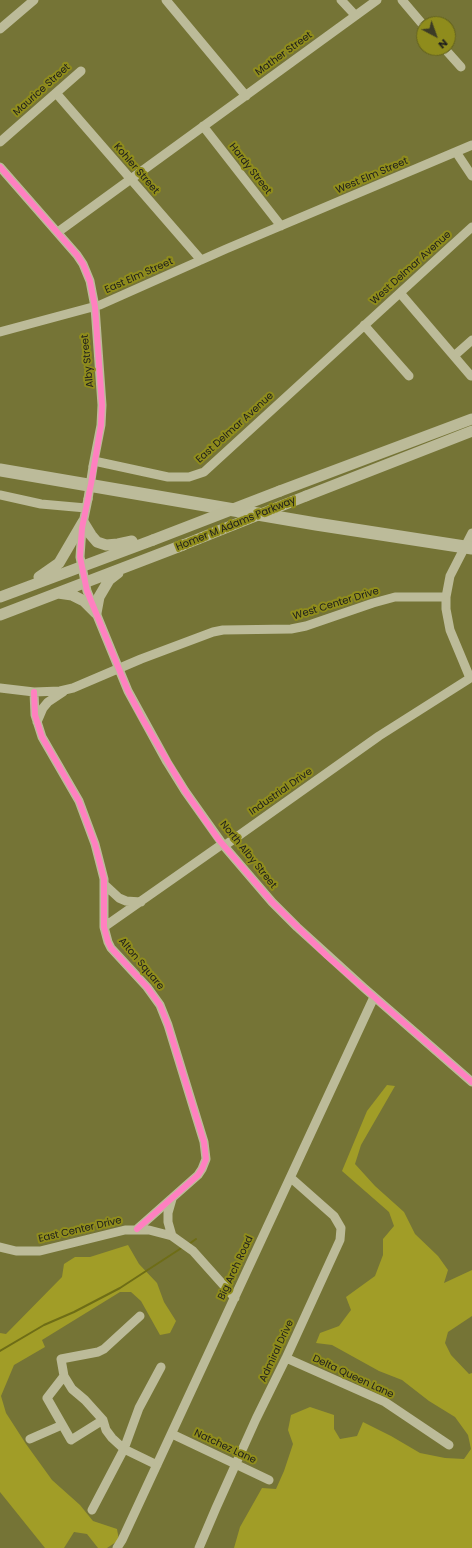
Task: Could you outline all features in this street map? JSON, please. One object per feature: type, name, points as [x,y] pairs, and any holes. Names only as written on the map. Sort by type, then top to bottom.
[{"type":"highway","points":[[0,470],[316,524],[468,547]]},
{"type":"main road","name":"Homer M Adams Parkway","points":[[0,596],[153,540],[472,419]]},
{"type":"main road","name":"Homer M Adams Parkway","points":[[0,615],[183,545],[472,431]]},
{"type":"main road","points":[[20,589],[59,563],[83,522],[97,542],[106,545],[118,544],[179,530]]},
{"type":"main road","points":[[96,613],[99,597],[109,580],[124,568]]},
{"type":"main road","points":[[58,593],[72,595],[84,601],[96,613]]},
{"type":"street","points":[[0,29],[34,0]]},
{"type":"street","points":[[166,0],[246,96]]},
{"type":"street","points":[[341,0],[355,16]]},
{"type":"street","name":"Mather Street","points":[[58,232],[377,0]]},
{"type":"street","points":[[402,0],[416,17]]},
{"type":"street","points":[[451,56],[461,67]]},
{"type":"street","name":"Maurice Street","points":[[0,142],[81,70]]},
{"type":"street","name":"Kohler Street","points":[[56,93],[201,260]]},
{"type":"street","name":"Hardy Street","points":[[203,126],[281,226]]},
{"type":"street","name":"West Elm Street","points":[[281,226],[472,145]]},
{"type":"street","points":[[456,152],[472,176]]},
{"type":"street","name":"Alby Street","points":[[0,167],[58,232],[83,264],[90,281],[95,307],[102,405],[101,425],[80,544],[81,566],[84,583]]},
{"type":"street","name":"East Elm Street","points":[[0,332],[95,307],[281,226]]},
{"type":"street","name":"West Delmar Avenue","points":[[364,325],[472,227]]},
{"type":"street","points":[[400,293],[471,376]]},
{"type":"street","points":[[364,325],[409,376]]},
{"type":"street","name":"East Delmar Avenue","points":[[94,464],[168,477],[189,477],[204,472],[364,325]]},
{"type":"street","points":[[454,356],[472,340]]},
{"type":"street","points":[[0,495],[41,504],[87,504]]},
{"type":"street","points":[[471,678],[450,630],[446,614],[446,597],[450,576],[468,547],[472,533]]},
{"type":"street","name":"North Alby Street","points":[[84,583],[138,711],[185,791],[224,846],[267,897],[297,927],[374,997],[472,1082]]},
{"type":"street","name":"West Center Drive","points":[[119,668],[213,632],[223,630],[291,629],[306,626],[395,597],[446,597]]},
{"type":"street","points":[[0,688],[49,693],[68,689],[119,668]]},
{"type":"street","name":"Industrial Drive","points":[[104,927],[221,845],[224,846],[379,736],[471,678]]},
{"type":"street","points":[[37,722],[43,708],[48,702],[68,689]]},
{"type":"street","name":"Alton Square","points":[[34,692],[37,722],[42,737],[68,780],[83,809],[95,844],[105,885],[104,927],[108,942],[147,986],[160,1005],[168,1025],[204,1142],[206,1159],[198,1175],[137,1229]]},
{"type":"street","points":[[105,885],[119,898],[126,901],[141,902]]},
{"type":"street","name":"Big Arch Road","points":[[117,1548],[172,1434],[374,997]]},
{"type":"street","name":"Admiral Drive","points":[[199,1548],[236,1464],[340,1240],[342,1232],[338,1221],[334,1216],[291,1178]]},
{"type":"street","points":[[172,1236],[168,1222],[168,1214],[173,1198]]},
{"type":"street","name":"East Center Drive","points":[[0,1247],[16,1252],[40,1252],[112,1232],[137,1229],[149,1230],[172,1236],[193,1251],[234,1298]]},
{"type":"street","points":[[140,1316],[104,1349],[98,1352],[61,1359],[64,1376],[72,1389],[85,1400],[103,1420],[106,1430],[112,1438],[124,1448],[157,1465]]},
{"type":"street","name":"Delta Queen Lane","points":[[286,1358],[385,1402],[449,1445]]},
{"type":"street","points":[[92,1510],[124,1448],[140,1408],[161,1367]]},
{"type":"street","points":[[64,1376],[46,1398],[71,1440],[103,1420]]},
{"type":"street","points":[[30,1439],[62,1425]]},
{"type":"street","name":"Natchez Lane","points":[[172,1434],[269,1480]]},
{"type":"shaded area","points":[[387,1085],[395,1086],[361,1145],[355,1164],[375,1186],[404,1212],[415,1234],[438,1256],[448,1270],[444,1283],[472,1270],[472,1316],[448,1332],[445,1343],[451,1355],[469,1374],[472,1373],[472,1548],[234,1548],[240,1527],[262,1488],[276,1489],[284,1471],[293,1444],[288,1430],[291,1415],[310,1407],[334,1415],[334,1429],[340,1439],[357,1436],[363,1422],[420,1453],[445,1458],[464,1459],[471,1449],[468,1435],[455,1417],[429,1401],[402,1380],[379,1371],[332,1345],[316,1343],[320,1333],[339,1326],[351,1310],[346,1297],[375,1276],[383,1255],[383,1239],[394,1226],[389,1212],[342,1171],[367,1111]]},
{"type":"shaded area","points":[[128,1245],[139,1264],[157,1283],[164,1302],[176,1321],[170,1333],[160,1335],[141,1301],[131,1292],[120,1292],[42,1340],[45,1347],[14,1365],[1,1396],[6,1413],[52,1480],[80,1505],[93,1521],[117,1529],[119,1540],[107,1548],[98,1548],[87,1534],[74,1532],[64,1548],[45,1548],[0,1492],[0,1333],[6,1334],[62,1277],[64,1264],[75,1257],[90,1257]]},
{"type":"waterway","points":[[189,1244],[196,1239]]},
{"type":"waterway","points":[[0,1351],[44,1325],[74,1312],[120,1288],[183,1247]]},
{"type":"cycle path","points":[[0,167],[77,255],[83,264],[90,281],[95,307],[102,405],[101,425],[82,528],[80,557],[87,591],[128,691],[142,718],[185,791],[219,840],[272,902],[327,956],[472,1082]]},
{"type":"cycle path","points":[[34,692],[35,715],[42,737],[79,801],[95,844],[104,879],[104,927],[108,942],[111,948],[147,987],[160,1005],[168,1025],[204,1142],[206,1159],[198,1175],[137,1229]]}]
